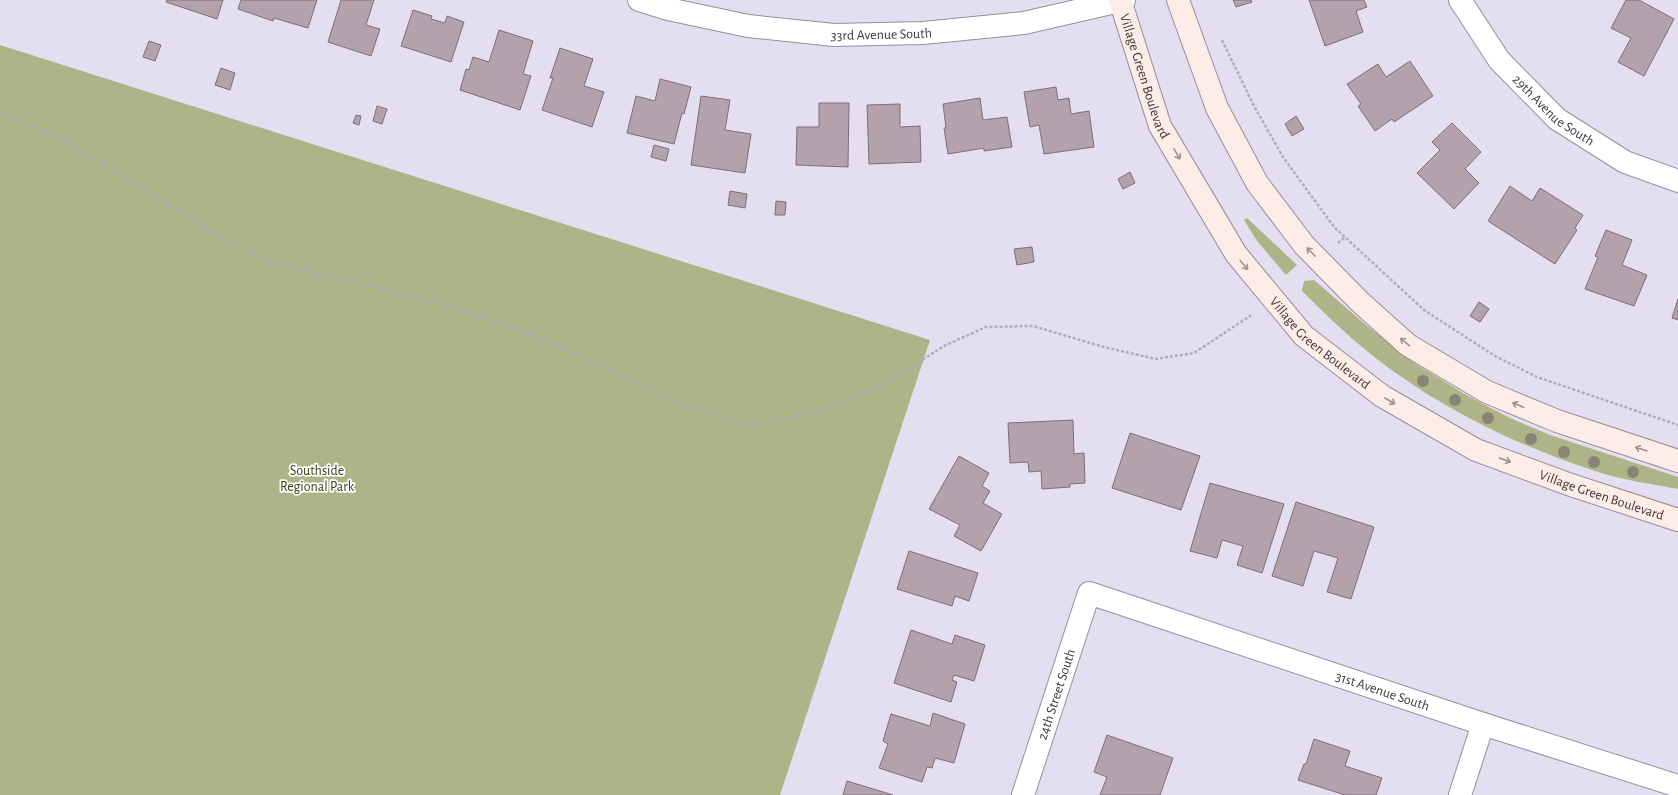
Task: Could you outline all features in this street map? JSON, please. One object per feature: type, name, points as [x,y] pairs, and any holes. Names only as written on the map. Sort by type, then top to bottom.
[{"type":"street","name":"33rd Avenue South","points":[[640,0],[668,9],[748,26],[834,35],[923,33],[1024,22],[1121,1]]},
{"type":"street","points":[[1178,0],[1218,108],[1257,183],[1304,245],[1360,302],[1408,345],[1487,392],[1557,421],[1678,461]]},
{"type":"street","name":"29th Avenue South","points":[[1460,0],[1499,60],[1557,119],[1625,162],[1678,181]]},
{"type":"street","name":"Village Green Boulevard","points":[[1121,1],[1160,126],[1236,254],[1304,336],[1382,396],[1476,450],[1571,485],[1678,520]]},
{"type":"street","name":"31st Avenue South","points":[[1089,593],[1483,724],[1678,786]]},
{"type":"street","name":"24th Street South","points":[[1023,795],[1089,593]]},
{"type":"street","points":[[1460,795],[1483,724]]},
{"type":"path","points":[[1219,35],[1254,106],[1283,157],[1334,227],[1424,310],[1495,356],[1537,377],[1678,425]]},
{"type":"path","points":[[0,112],[60,138],[225,240],[274,262],[430,300],[519,329],[627,377],[686,407],[751,424],[820,411],[880,387],[944,346],[986,327],[1033,326],[1104,347],[1156,359],[1194,353],[1254,314]]},
{"type":"green space","name":"Southside Regional Park","points":[[0,45],[930,340],[780,795],[0,795]]},
{"type":"green space","points":[[1247,218],[1297,265],[1286,275],[1257,241],[1244,220]]},
{"type":"green space","points":[[1314,280],[1366,325],[1416,364],[1468,396],[1510,418],[1550,435],[1678,477],[1678,489],[1616,477],[1566,461],[1508,437],[1451,408],[1398,375],[1337,325],[1302,291],[1304,281]]},
{"type":"building","points":[[167,0],[223,0],[217,19],[166,2]]},
{"type":"building","points":[[241,0],[317,0],[308,28],[274,18],[273,21],[238,9]]},
{"type":"building","points":[[341,0],[374,0],[366,25],[380,29],[371,56],[328,42]]},
{"type":"building","points":[[1233,0],[1251,0],[1252,2],[1236,7]]},
{"type":"building","points":[[1309,0],[1364,0],[1367,7],[1356,11],[1363,32],[1325,46]]},
{"type":"building","points":[[1626,0],[1639,0],[1674,19],[1644,76],[1618,62],[1631,38],[1611,28]]},
{"type":"building","points":[[413,10],[432,16],[431,19],[445,23],[447,16],[464,22],[451,62],[401,46]]},
{"type":"building","points":[[499,30],[533,41],[523,74],[531,76],[520,110],[460,90],[466,69],[469,70],[473,57],[489,62]]},
{"type":"building","points":[[149,41],[161,45],[155,61],[143,57]]},
{"type":"building","points":[[560,48],[593,59],[584,86],[604,92],[592,127],[542,110],[553,78],[550,78]]},
{"type":"building","points":[[1410,61],[1433,96],[1394,122],[1392,119],[1375,131],[1358,106],[1361,104],[1347,84],[1378,64],[1386,77]]},
{"type":"building","points":[[221,68],[235,73],[230,90],[215,85]]},
{"type":"building","points":[[660,79],[691,87],[674,144],[627,133],[636,96],[655,101]]},
{"type":"building","points":[[1056,87],[1058,100],[1069,98],[1071,114],[1089,111],[1094,147],[1044,154],[1039,125],[1030,127],[1024,92]]},
{"type":"building","points":[[701,96],[730,100],[725,130],[751,134],[745,173],[691,165]]},
{"type":"building","points":[[980,98],[983,120],[1007,117],[1012,147],[984,151],[984,148],[948,154],[944,128],[946,128],[943,104]]},
{"type":"building","points":[[819,103],[849,103],[848,167],[796,165],[797,127],[819,127]]},
{"type":"building","points":[[900,104],[900,127],[920,126],[921,162],[869,164],[867,105]]},
{"type":"building","points":[[377,106],[387,109],[382,124],[373,121]]},
{"type":"building","points":[[356,115],[361,116],[359,125],[353,123]]},
{"type":"building","points":[[1296,116],[1304,129],[1292,136],[1285,124]]},
{"type":"building","points":[[1452,123],[1481,152],[1465,169],[1479,183],[1454,209],[1417,173],[1440,150],[1432,142]]},
{"type":"building","points":[[654,145],[669,149],[666,161],[651,157]]},
{"type":"building","points":[[1130,172],[1135,183],[1123,189],[1118,179]]},
{"type":"building","points":[[1510,186],[1532,201],[1540,188],[1583,215],[1575,228],[1577,230],[1555,264],[1488,221]]},
{"type":"building","points":[[730,191],[747,194],[745,208],[728,205]]},
{"type":"building","points":[[776,201],[786,202],[785,215],[775,215]]},
{"type":"building","points":[[1606,230],[1632,240],[1622,265],[1647,275],[1634,306],[1585,289],[1598,257],[1595,256]]},
{"type":"building","points":[[1032,247],[1034,262],[1017,265],[1014,249]]},
{"type":"building","points":[[1678,299],[1678,320],[1672,318]]},
{"type":"building","points":[[1479,302],[1489,309],[1480,322],[1470,316]]},
{"type":"building","points":[[1073,420],[1074,454],[1084,453],[1085,483],[1070,484],[1070,487],[1042,489],[1041,471],[1029,472],[1028,462],[1010,463],[1008,423]]},
{"type":"building","points":[[1130,433],[1200,456],[1181,510],[1112,488]]},
{"type":"building","points":[[959,456],[989,473],[982,486],[990,491],[983,503],[1002,514],[981,551],[954,536],[960,525],[929,509]]},
{"type":"building","points":[[1210,483],[1284,504],[1262,573],[1237,565],[1243,546],[1222,540],[1217,558],[1190,551]]},
{"type":"building","points":[[1296,502],[1374,527],[1351,599],[1327,592],[1338,558],[1314,551],[1303,586],[1272,576]]},
{"type":"building","points":[[909,551],[978,573],[969,601],[955,596],[952,606],[897,589]]},
{"type":"building","points":[[911,630],[952,644],[955,635],[985,645],[974,681],[954,675],[952,680],[957,682],[951,702],[894,683]]},
{"type":"building","points":[[933,713],[965,724],[954,763],[935,758],[932,768],[927,767],[922,782],[879,768],[888,744],[883,741],[891,714],[930,726]]},
{"type":"building","points":[[1107,735],[1173,758],[1160,795],[1100,795],[1107,777],[1094,772]]},
{"type":"building","points":[[1314,739],[1350,751],[1345,766],[1382,778],[1376,795],[1345,795],[1298,780],[1304,764],[1306,764]]},
{"type":"building","points":[[847,781],[893,795],[843,795]]}]
